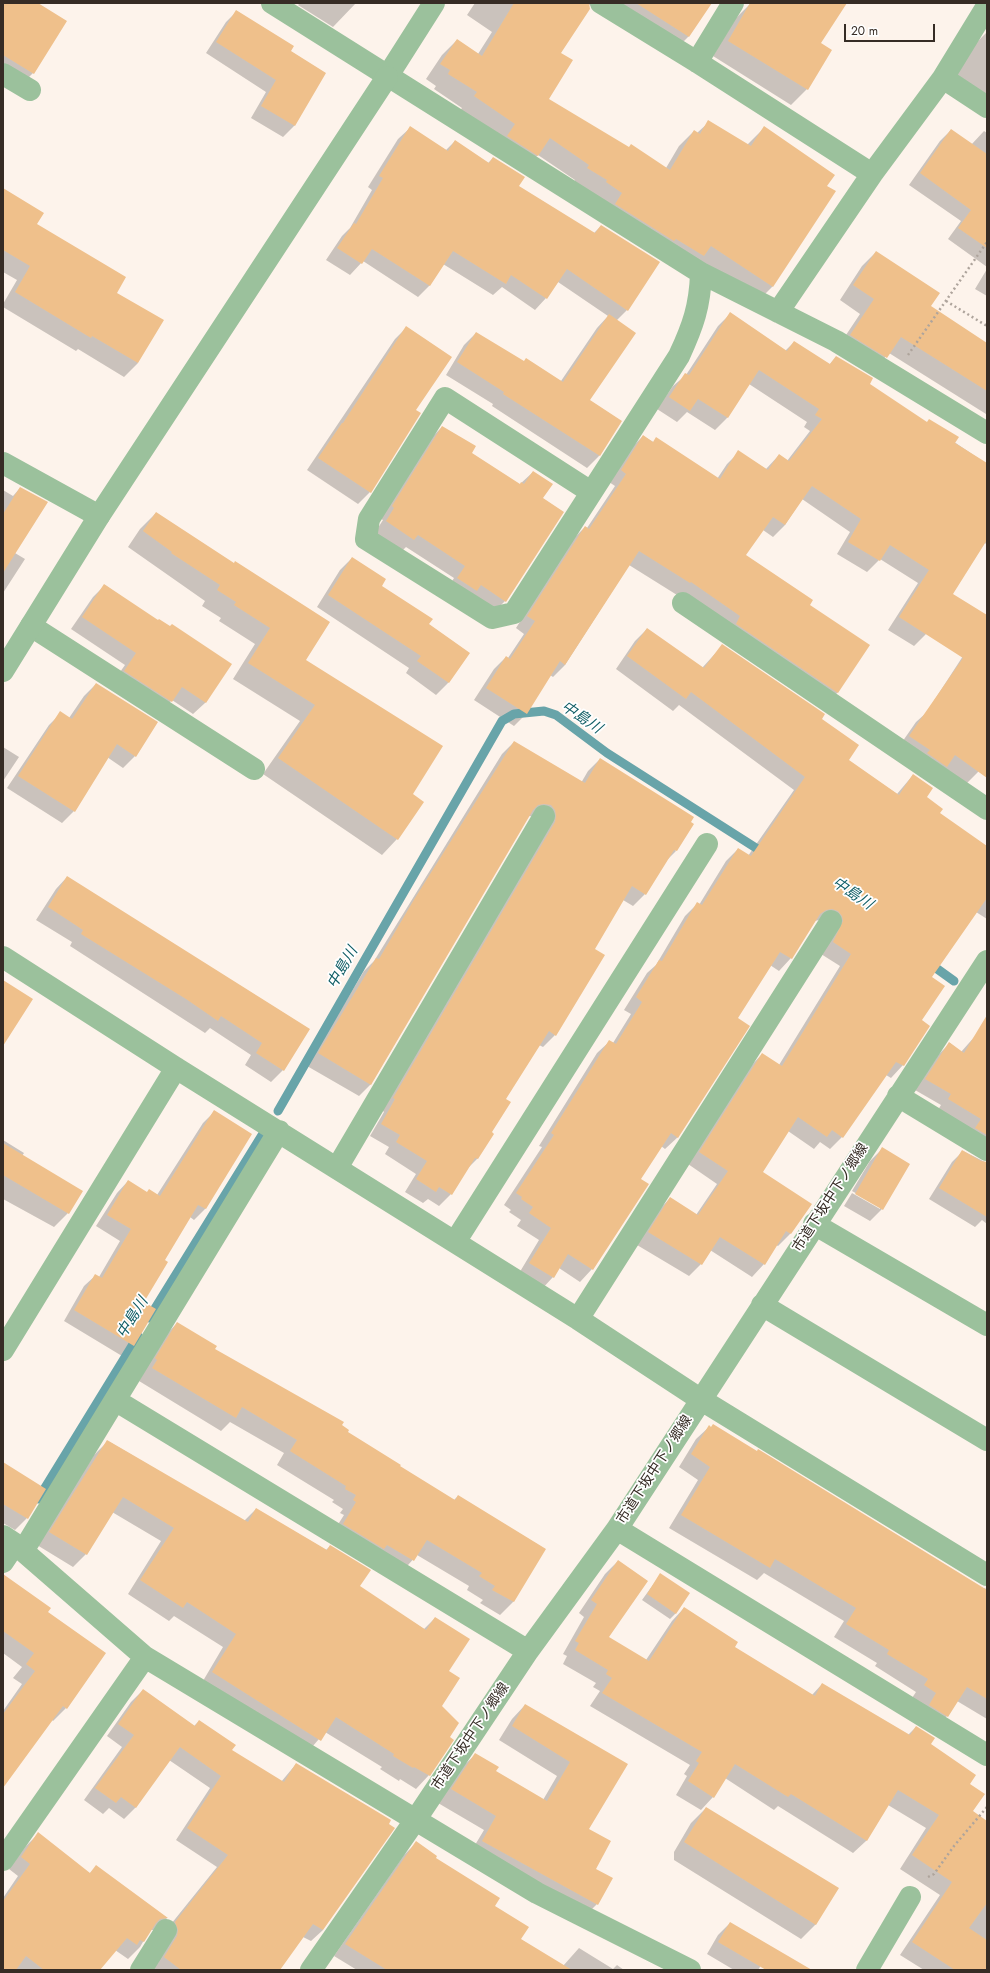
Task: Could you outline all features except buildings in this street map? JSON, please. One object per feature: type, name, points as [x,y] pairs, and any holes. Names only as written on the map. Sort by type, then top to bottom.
[{"type":"street","points":[[272,3],[387,77],[702,273],[836,342],[987,433]]},
{"type":"street","points":[[4,669],[99,516],[434,3]]},
{"type":"street","points":[[601,3],[697,62],[872,174]]},
{"type":"street","points":[[697,62],[733,3]]},
{"type":"street","points":[[778,312],[872,174],[943,78],[987,6]]},
{"type":"street","points":[[3,74],[30,90]]},
{"type":"street","points":[[943,78],[987,107]]},
{"type":"street","points":[[591,492],[445,398],[369,519],[366,539],[492,618],[514,613],[679,356],[696,318],[701,297],[702,273]]},
{"type":"street","points":[[3,463],[99,516]]},
{"type":"street","points":[[683,603],[987,809]]},
{"type":"street","points":[[31,626],[254,769]]},
{"type":"street","points":[[337,1168],[544,816]]},
{"type":"street","points":[[455,1242],[707,844]]},
{"type":"street","points":[[578,1319],[831,921]]},
{"type":"street","points":[[3,957],[176,1068],[578,1319],[700,1399],[987,1575]]},
{"type":"street","name":"市道下坂中下ノ郷線","points":[[311,1970],[416,1819],[528,1651],[617,1529],[898,1096],[978,979]]},
{"type":"street","points":[[3,1350],[176,1068]]},
{"type":"street","points":[[898,1096],[987,1150]]},
{"type":"street","points":[[3,1562],[115,1400],[279,1131]]},
{"type":"street","points":[[814,1224],[987,1325]]},
{"type":"street","points":[[762,1305],[987,1440]]},
{"type":"street","points":[[115,1400],[528,1651]]},
{"type":"street","points":[[617,1529],[987,1755]]},
{"type":"street","points":[[14,1544],[145,1657],[537,1893],[690,1970]]},
{"type":"street","points":[[3,1860],[145,1657]]},
{"type":"street","points":[[867,1970],[910,1897]]},
{"type":"street","points":[[141,1970],[166,1930]]},
{"type":"path","points":[[893,375],[987,242]]},
{"type":"path","points":[[946,300],[987,326]]},
{"type":"path","points":[[910,1897],[922,1880],[934,1874],[954,1846],[987,1807]]},
{"type":"waterway","name":"中島川","points":[[278,1111],[502,721],[514,714],[544,711],[556,715],[607,753],[767,855]]},
{"type":"waterway","name":"中島川","points":[[929,963],[954,981]]},
{"type":"waterway","name":"中島川","points":[[149,1318],[262,1135]]},
{"type":"waterway","name":"中島川","points":[[38,1499],[138,1336]]}]
